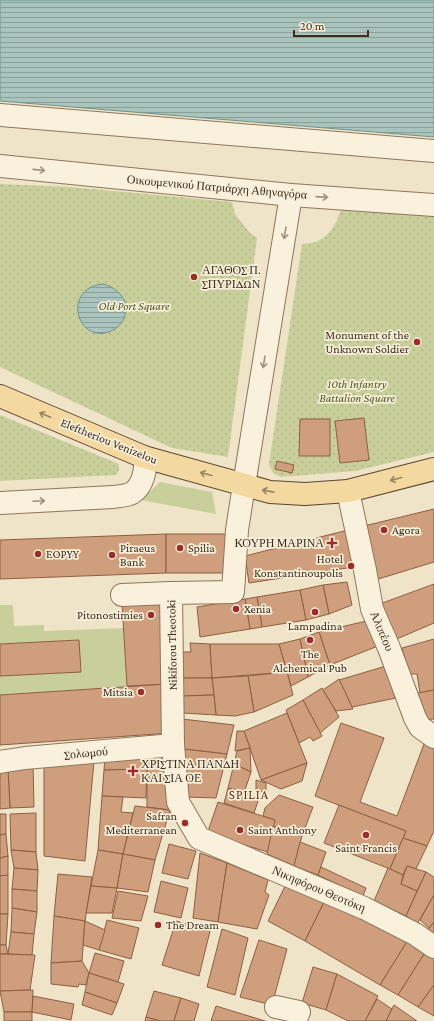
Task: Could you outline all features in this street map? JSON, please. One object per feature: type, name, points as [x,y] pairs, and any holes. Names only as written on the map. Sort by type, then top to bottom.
[{"type":"main road","name":"Eleftheriou Venizelou","points":[[0,396],[144,457],[270,492],[305,494],[348,491],[434,469]]},
{"type":"street","points":[[0,115],[434,152]]},
{"type":"street","name":"Οικουμενικού Πατριάρχη Αθηναγόρα","points":[[0,166],[291,195],[434,206]]},
{"type":"street","points":[[244,485],[291,195]]},
{"type":"street","points":[[0,503],[113,497],[125,495],[134,490],[141,481],[145,468],[144,457]]},
{"type":"street","name":"Nikiforou Theotoki","points":[[244,485],[238,530],[233,592],[171,593],[173,745],[178,802],[199,838],[364,908],[415,934],[434,947]]},
{"type":"street","name":"Αλιπέου","points":[[348,491],[372,609],[389,648],[415,718],[425,731],[434,737]]},
{"type":"street","points":[[122,595],[171,593]]},
{"type":"street","name":"Σολωμού","points":[[0,762],[25,758],[173,745]]},
{"type":"street","points":[[276,1007],[299,1012],[295,1021]]},
{"type":"green space","name":"Old Port Square","points":[[0,184],[71,187],[232,202],[235,214],[250,233],[257,238],[228,457],[172,448],[0,367]]},
{"type":"green space","name":"10th Infantry Battalion Square","points":[[342,206],[434,216],[434,452],[355,471],[281,477],[273,473],[269,464],[302,244],[316,242],[327,235],[331,231],[339,216]]},
{"type":"green space","points":[[0,415],[119,464],[119,470],[116,475],[0,481]]},
{"type":"green space","points":[[160,482],[212,492],[216,514],[141,500]]},
{"type":"green space","points":[[0,605],[13,605],[14,626],[44,625],[44,631],[123,628],[127,686],[0,695],[0,676],[81,671],[79,640],[0,644]]},
{"type":"water","points":[[0,0],[434,0],[434,137],[0,101]]},
{"type":"water","points":[[103,284],[114,289],[122,296],[126,306],[126,312],[120,325],[116,328],[109,332],[98,333],[88,330],[82,323],[78,314],[78,304],[82,295],[90,288]]},
{"type":"building","points":[[364,418],[369,460],[340,463],[335,421]]},
{"type":"building","points":[[300,419],[330,419],[330,456],[299,456]]},
{"type":"building","points":[[277,461],[294,465],[292,473],[275,469]]},
{"type":"building","points":[[434,509],[434,562],[375,580],[364,526]]},
{"type":"building","points":[[352,529],[360,566],[249,583],[245,556]]},
{"type":"building","points":[[166,534],[166,573],[0,579],[0,540]]},
{"type":"building","points":[[166,534],[226,534],[227,573],[166,573]]},
{"type":"building","points":[[347,582],[352,605],[329,614],[323,585]]},
{"type":"building","points":[[434,584],[434,623],[392,641],[377,605]]},
{"type":"building","points":[[323,585],[329,614],[306,620],[300,590]]},
{"type":"building","points":[[300,590],[306,620],[262,627],[257,597]]},
{"type":"building","points":[[257,597],[262,627],[250,629],[245,599]]},
{"type":"building","points":[[245,599],[250,629],[200,637],[197,607]]},
{"type":"building","points":[[163,602],[167,684],[127,686],[122,604]]},
{"type":"building","points":[[371,620],[378,646],[330,665],[319,632]]},
{"type":"building","points":[[319,632],[330,665],[308,677],[300,639]]},
{"type":"building","points":[[300,639],[308,677],[291,686],[279,644]]},
{"type":"building","points":[[434,639],[434,690],[420,693],[417,674],[409,674],[402,648]]},
{"type":"building","points":[[79,640],[81,672],[0,676],[0,644]]},
{"type":"building","points":[[190,643],[210,644],[212,678],[181,678],[181,652],[191,652]]},
{"type":"building","points":[[210,644],[279,644],[287,672],[212,678]]},
{"type":"building","points":[[386,666],[396,698],[352,707],[339,680]]},
{"type":"building","points":[[287,672],[293,695],[254,712],[248,676]]},
{"type":"building","points":[[248,676],[254,712],[235,716],[216,715],[212,678]]},
{"type":"building","points":[[181,678],[212,678],[214,695],[182,696]]},
{"type":"building","points":[[339,679],[353,709],[336,711],[323,690]]},
{"type":"building","points":[[167,684],[171,733],[0,745],[0,695]]},
{"type":"building","points":[[322,688],[339,717],[320,733],[303,700]]},
{"type":"building","points":[[434,690],[434,719],[421,720],[418,693]]},
{"type":"building","points":[[214,695],[216,715],[183,713],[182,696]]},
{"type":"building","points":[[303,700],[322,736],[313,741],[310,737],[299,743],[286,710]]},
{"type":"building","points":[[287,713],[307,763],[261,780],[244,731]]},
{"type":"building","points":[[182,719],[234,725],[227,754],[183,749]]},
{"type":"building","points":[[341,723],[384,738],[360,802],[397,816],[424,744],[434,747],[434,831],[427,846],[403,838],[406,831],[315,796]]},
{"type":"building","points":[[237,731],[244,731],[250,748],[235,751]]},
{"type":"building","points":[[250,748],[251,772],[234,764],[237,751]]},
{"type":"building","points":[[183,749],[227,754],[216,798],[186,797]]},
{"type":"building","points":[[147,754],[166,754],[173,803],[170,810],[147,807]]},
{"type":"building","points":[[147,754],[147,769],[104,770],[105,757]]},
{"type":"building","points":[[94,761],[85,861],[44,856],[44,763]]},
{"type":"building","points":[[33,763],[34,807],[10,808],[8,770]]},
{"type":"building","points":[[307,763],[302,781],[281,789],[261,780]]},
{"type":"building","points":[[234,764],[251,772],[244,793],[228,788]]},
{"type":"building","points":[[147,769],[146,798],[102,796],[104,770]]},
{"type":"building","points":[[8,770],[10,808],[0,809],[0,772]]},
{"type":"building","points":[[256,780],[266,783],[266,793],[256,790]]},
{"type":"building","points":[[228,788],[259,798],[254,813],[224,803]]},
{"type":"building","points":[[279,795],[313,807],[302,836],[273,826],[275,820],[263,816],[265,808]]},
{"type":"building","points":[[102,796],[123,797],[121,812],[133,813],[123,854],[98,850]]},
{"type":"building","name":"Saint Anthony","points":[[218,802],[275,820],[268,852],[207,834]]},
{"type":"building","name":"Saint Francis","points":[[339,805],[406,831],[390,869],[324,843]]},
{"type":"building","points":[[135,806],[170,810],[155,860],[123,854]]},
{"type":"building","points":[[36,813],[36,852],[11,850],[10,814]]},
{"type":"building","points":[[0,814],[6,814],[6,834],[0,835]]},
{"type":"building","points":[[273,826],[302,836],[294,866],[267,854]]},
{"type":"building","points":[[6,834],[8,856],[0,858],[0,835]]},
{"type":"building","points":[[403,838],[427,846],[416,869],[407,866],[403,875],[390,869]]},
{"type":"building","points":[[300,842],[326,852],[318,875],[294,866]]},
{"type":"building","points":[[169,844],[196,851],[188,879],[162,873]]},
{"type":"building","points":[[11,850],[36,852],[38,870],[14,868]]},
{"type":"building","points":[[98,850],[123,854],[117,888],[91,886]]},
{"type":"building","points":[[200,853],[227,863],[218,922],[193,918]]},
{"type":"building","points":[[123,854],[155,860],[148,892],[117,888]]},
{"type":"building","points":[[8,856],[8,875],[0,876],[0,858]]},
{"type":"building","points":[[227,863],[268,880],[265,892],[269,895],[257,929],[218,922]]},
{"type":"building","points":[[407,866],[426,872],[417,891],[401,884]]},
{"type":"building","points":[[321,867],[366,888],[363,896],[318,875]]},
{"type":"building","points":[[14,868],[38,870],[37,891],[12,889]]},
{"type":"building","points":[[388,868],[403,875],[401,884],[417,891],[406,916],[374,901]]},
{"type":"building","points":[[426,872],[434,877],[434,895],[417,924],[406,916]]},
{"type":"building","points":[[58,874],[92,877],[85,921],[54,916]]},
{"type":"building","points":[[8,875],[8,914],[0,914],[0,876]]},
{"type":"building","points":[[288,880],[326,898],[305,941],[268,921]]},
{"type":"building","points":[[161,881],[188,888],[181,918],[154,912]]},
{"type":"building","points":[[91,886],[117,888],[112,913],[86,913]]},
{"type":"building","points":[[12,889],[37,891],[37,912],[12,908]]},
{"type":"building","points":[[118,891],[148,896],[141,921],[112,918]]},
{"type":"building","points":[[434,895],[434,922],[429,928],[420,920]]},
{"type":"building","points":[[326,898],[408,940],[380,985],[305,941]]},
{"type":"building","points":[[12,908],[37,912],[34,934],[11,932]]},
{"type":"building","points":[[0,914],[8,914],[6,945],[0,945]]},
{"type":"building","points":[[54,916],[85,921],[82,961],[51,963]]},
{"type":"building","points":[[107,920],[139,928],[131,959],[99,950]]},
{"type":"building","points":[[85,921],[105,930],[99,950],[83,945]]},
{"type":"building","points":[[176,921],[210,931],[199,976],[162,965]]},
{"type":"building","points":[[434,922],[434,934],[428,930]]},
{"type":"building","points":[[222,929],[248,938],[235,995],[207,987]]},
{"type":"building","points":[[11,932],[34,934],[32,955],[8,954]]},
{"type":"building","points":[[259,940],[287,949],[272,1005],[240,997]]},
{"type":"building","points":[[408,940],[426,951],[398,995],[380,985]]},
{"type":"building","points":[[0,945],[6,945],[8,954],[0,954]]},
{"type":"building","points":[[426,951],[434,958],[434,985],[418,1007],[398,995]]},
{"type":"building","points":[[95,953],[124,961],[118,982],[89,973]]},
{"type":"building","points":[[0,954],[35,955],[30,990],[0,991]]},
{"type":"building","points":[[82,961],[89,973],[86,985],[79,984],[78,987],[51,984],[51,963]]},
{"type":"building","points":[[313,967],[337,974],[326,1010],[302,1003]]},
{"type":"building","points":[[89,973],[124,984],[117,1003],[85,992]]},
{"type":"building","points":[[337,974],[378,996],[365,1021],[348,1021],[326,1010]]},
{"type":"building","points":[[434,985],[434,1016],[418,1007]]},
{"type":"building","points":[[33,990],[32,1012],[4,1012],[0,991]]},
{"type":"building","points":[[154,991],[181,998],[174,1021],[160,1021],[146,1017]]},
{"type":"building","points":[[85,992],[117,1003],[112,1015],[82,1005]]},
{"type":"building","points":[[33,996],[74,1004],[71,1020],[32,1012]]},
{"type":"building","points":[[181,998],[199,1004],[194,1021],[174,1021]]},
{"type":"building","points":[[377,999],[392,1009],[386,1021],[365,1021]]},
{"type":"building","points":[[394,1005],[417,1021],[386,1021]]},
{"type":"building","points":[[216,1006],[265,1021],[211,1021]]},
{"type":"building","points":[[4,1012],[32,1012],[32,1021],[4,1021]]},
{"type":"building","points":[[146,1017],[160,1021],[145,1021]]},
{"type":"place","name":"ΑΓΑΘΟΣ Π. ΣΠΥΡΙΔΩΝ","points":[[194,277]]},
{"type":"place","name":"Monument of the Unknown Soldier","points":[[417,342]]},
{"type":"place","name":"Agora","points":[[384,530]]},
{"type":"place","name":"ΚΟΥΡΗ ΜΑΡΙΝΑ","points":[[332,543]]},
{"type":"place","name":"Spilia","points":[[180,548]]},
{"type":"place","name":"EOPYY","points":[[38,554]]},
{"type":"place","name":"Piraeus Bank","points":[[112,555]]},
{"type":"place","name":"Hotel Konstantinoupolis","points":[[351,566]]},
{"type":"place","name":"Xenia","points":[[236,609]]},
{"type":"place","name":"Lampadina","points":[[315,612]]},
{"type":"place","name":"Pitonostimies","points":[[151,615]]},
{"type":"place","name":"The Alchemical Pub","points":[[310,640]]},
{"type":"place","name":"Mitsia","points":[[141,692]]},
{"type":"place","name":"ΧΡΙΣΤΙΝΑ ΠΑΝΔΗ ΚΑΙ ΣΙΑ ΟΕ","points":[[133,771]]},
{"type":"place","name":"Safran Mediterranean","points":[[185,823]]},
{"type":"place","name":"Saint Anthony","points":[[240,830]]},
{"type":"place","name":"Saint Francis","points":[[366,835]]},
{"type":"place","name":"The Dream","points":[[158,925]]},
{"type":"district","name":"SPILIA","points":[[249,794]]}]
